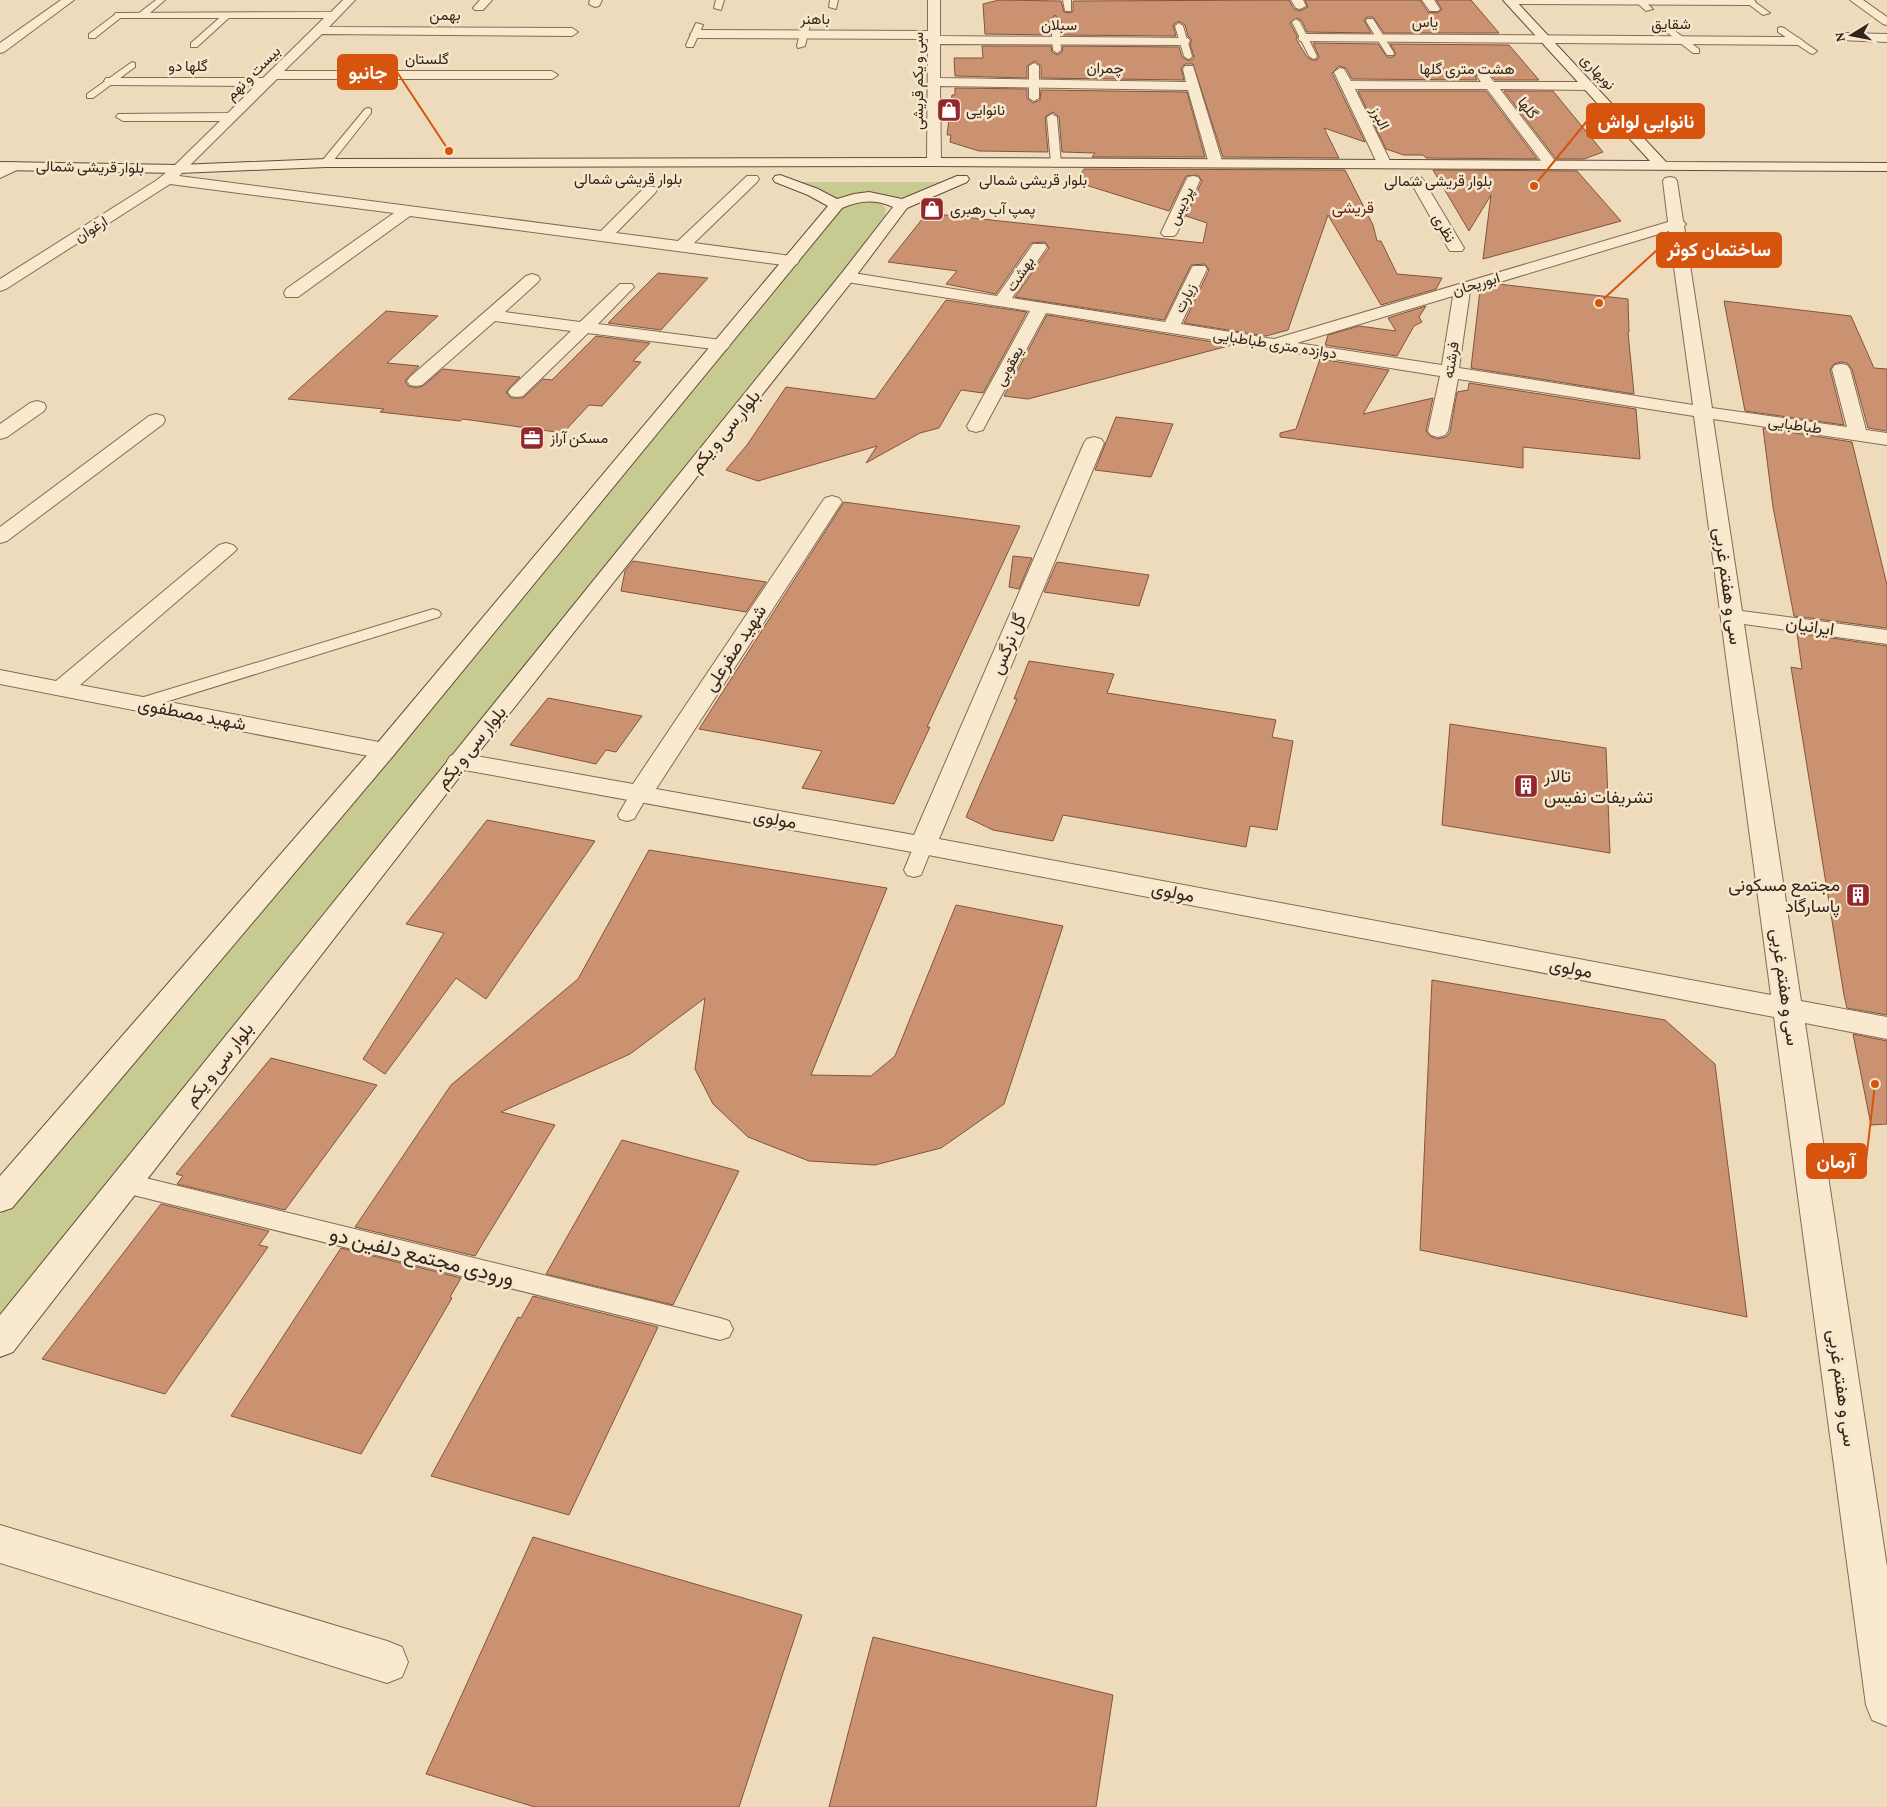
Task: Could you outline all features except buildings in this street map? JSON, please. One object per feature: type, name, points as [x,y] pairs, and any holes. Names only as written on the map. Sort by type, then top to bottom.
[{"type":"street","points":[[0,49],[68,0]]},
{"type":"street","name":"بیست و نهم","points":[[173,174],[349,0]]},
{"type":"street","name":"سی و یکم قریشی","points":[[934,0],[934,162]]},
{"type":"street","points":[[1510,0],[1642,3],[1748,1]]},
{"type":"street","name":"نوبهاری","points":[[1510,0],[1668,178]]},
{"type":"street","points":[[1856,0],[1887,22]]},
{"type":"street","points":[[120,15],[335,15]]},
{"type":"street","points":[[567,45],[572,32],[580,21]]},
{"type":"street","name":"بهمن","points":[[318,30],[461,27],[572,32]]},
{"type":"street","name":"باهنر","points":[[695,35],[934,38]]},
{"type":"street","points":[[1844,37],[1887,38]]},
{"type":"street","name":"سبلان","points":[[934,38],[1057,45],[1184,41]]},
{"type":"street","name":"یاس","points":[[1304,38],[1545,39]]},
{"type":"street","name":"شقایق","points":[[1545,39],[1797,41]]},
{"type":"street","points":[[1188,63],[1216,164]]},
{"type":"street","name":"گلها","points":[[1478,69],[1552,166]]},
{"type":"street","points":[[419,90],[435,70]]},
{"type":"street","name":"گلستان","points":[[270,79],[435,70],[555,70],[544,89]]},
{"type":"street","name":"البرز","points":[[1339,70],[1385,165]]},
{"type":"street","name":"گلها دو","points":[[110,81],[270,79]]},
{"type":"street","name":"چمران","points":[[934,82],[1193,86]]},
{"type":"street","name":"هشت متری گلها","points":[[1346,85],[1588,86]]},
{"type":"street","points":[[123,117],[232,117]]},
{"type":"street","name":"بلوار قریشی شمالی","points":[[7,166],[173,174],[307,177],[934,162],[1552,166],[1668,178],[1799,167],[1887,167]]},
{"type":"street","points":[[0,174],[7,166]]},
{"type":"street","points":[[1799,167],[1816,175],[1817,182]]},
{"type":"street","points":[[1839,167],[1837,171],[1839,175],[1852,182]]},
{"type":"street","points":[[173,174],[307,177],[407,211],[791,261]]},
{"type":"street","name":"ارغوان","points":[[0,286],[123,210],[173,174]]},
{"type":"street","name":"سی و هفتم غربی","points":[[1668,178],[1678,224],[1702,412],[1733,616],[1887,1705]]},
{"type":"street","name":"بلوار قریشی شمالی","points":[[604,237],[654,185],[639,179]]},
{"type":"street","points":[[734,179],[819,179]]},
{"type":"street","points":[[680,248],[752,179]]},
{"type":"street","points":[[780,179],[813,192],[837,206]]},
{"type":"street","name":"بلوار قریشی شمالی","points":[[924,179],[967,179]]},
{"type":"street","name":"بلوار سی و یکم","points":[[0,1341],[459,761],[902,206],[934,190],[967,179]]},
{"type":"street","name":"پردیس","points":[[1169,232],[1198,180],[1174,180]]},
{"type":"street","name":"بلوار قریشی شمالی","points":[[1412,181],[1436,181]]},
{"type":"street","name":"نظری","points":[[1412,181],[1456,248]]},
{"type":"street","points":[[0,1199],[384,751],[837,206],[851,198],[871,196],[887,199],[902,206]]},
{"type":"street","points":[[292,293],[407,211]]},
{"type":"street","name":"ابوریحان","points":[[1275,344],[1678,224]]},
{"type":"street","name":"بهشت","points":[[1002,301],[1038,247]]},
{"type":"street","points":[[0,267],[26,270]]},
{"type":"street","name":"زیارت","points":[[1170,328],[1199,269]]},
{"type":"street","name":"دوازده متری طباطبایی","points":[[847,277],[1702,412]]},
{"type":"street","points":[[416,381],[532,279]]},
{"type":"street","points":[[517,392],[626,287]]},
{"type":"street","name":"فرشته","points":[[1438,431],[1450,371],[1462,288]]},
{"type":"street","name":"یعقوبی","points":[[976,426],[1042,307]]},
{"type":"street","points":[[491,315],[720,345]]},
{"type":"street","points":[[1841,369],[1858,435]]},
{"type":"street","points":[[0,433],[37,407]]},
{"type":"street","name":"طباطبایی","points":[[1702,412],[1887,439]]},
{"type":"street","points":[[0,537],[156,420]]},
{"type":"street","name":"گل نرگس","points":[[923,845],[1094,443]]},
{"type":"street","name":"شهید صفرعلی","points":[[633,805],[832,502]]},
{"type":"street","points":[[61,689],[226,549]]},
{"type":"street","name":"ایرانیان","points":[[1733,616],[1887,637]]},
{"type":"street","name":"شهید مصطفوی","points":[[0,677],[384,751]]},
{"type":"street","name":"مولوی","points":[[459,761],[633,805],[923,845],[1887,1028]]},
{"type":"street","points":[[0,1544],[387,1662]]},
{"type":"lane","points":[[142,15],[161,0]]},
{"type":"lane","points":[[1748,1],[1766,13]]},
{"type":"lane","points":[[92,36],[120,15]]},
{"type":"lane","points":[[194,45],[228,15]]},
{"type":"lane","points":[[1055,20],[1057,45]]},
{"type":"lane","points":[[1370,21],[1390,54]]},
{"type":"lane","points":[[1296,22],[1313,56]]},
{"type":"lane","points":[[1179,26],[1188,63]]},
{"type":"lane","points":[[1667,28],[1696,51]]},
{"type":"lane","points":[[1781,30],[1813,51]]},
{"type":"lane","points":[[90,96],[132,65]]},
{"type":"lane","points":[[1034,66],[1034,98]]},
{"type":"lane","points":[[307,177],[368,111]]},
{"type":"lane","points":[[1052,117],[1056,164]]},
{"type":"lane","points":[[140,704],[433,614]]},
{"type":"lane","points":[[914,870],[923,845]]},
{"type":"lane","name":"ورودی مجتمع دلفین دو","points":[[125,1183],[720,1329]]},
{"type":"green space","points":[[797,182],[946,182],[902,201],[877,194],[857,193],[838,201]]},
{"type":"green space","points":[[870,201],[881,203],[886,209],[885,216],[871,235],[0,1327],[0,1215],[311,849],[841,210],[854,202]]},
{"type":"place","name":"نانوایی","points":[[949,110]]},
{"type":"place","name":"جانبو","points":[[449,151]]},
{"type":"place","name":"نانوایی لواش","points":[[1534,186]]},
{"type":"place","name":"پمپ آب رهبری","points":[[932,209]]},
{"type":"place","name":"ساختمان کوثر","points":[[1599,303]]},
{"type":"place","name":"مسکن آراز","points":[[532,438]]},
{"type":"place","name":"تالار تشریفات نفیس","points":[[1526,786]]},
{"type":"place","name":"مجتمع مسکونی پاسارگاد","points":[[1858,895]]},
{"type":"place","name":"آرمان","points":[[1875,1084]]},
{"type":"district","name":"قریشی","points":[[1353,207]]}]
